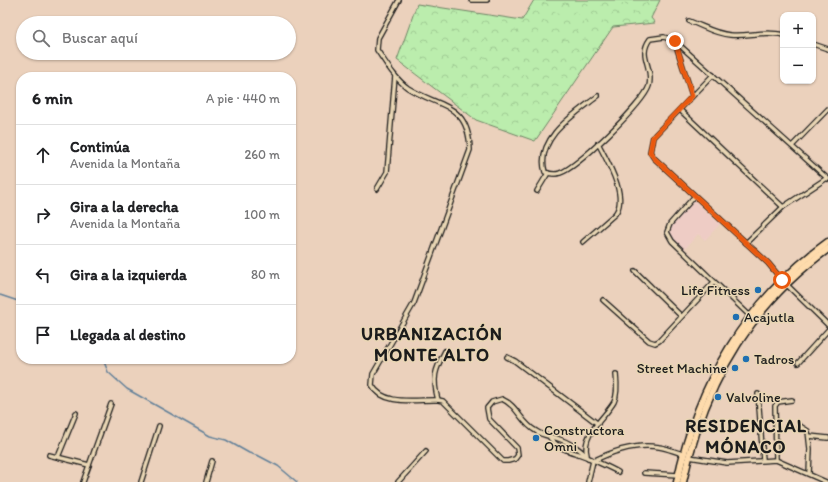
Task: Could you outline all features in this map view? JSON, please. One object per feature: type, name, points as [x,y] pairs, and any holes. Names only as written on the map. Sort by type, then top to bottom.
[{"type":"main road","points":[[683,482],[685,456],[691,426],[701,401],[722,360],[750,316],[782,280],[803,260],[828,242]]},
{"type":"main road","points":[[678,479],[685,456],[702,413],[728,359],[754,320],[787,285],[827,250]]},
{"type":"street","points":[[399,0],[378,38],[377,50],[395,76],[408,88],[455,111],[466,125],[470,150],[414,303],[373,374],[372,385],[380,395],[395,400],[438,400],[447,405],[473,433],[503,460],[508,462],[515,459],[518,451],[517,448],[489,419],[486,408],[489,404],[502,399],[509,402],[531,429],[550,438],[564,441],[579,449],[593,461],[618,472]]},
{"type":"street","points":[[471,0],[487,0]]},
{"type":"street","points":[[689,20],[717,33],[731,35],[773,32],[780,34]]},
{"type":"street","points":[[598,96],[561,125],[554,134],[544,156],[543,164],[545,172],[561,173],[610,134],[636,106],[649,86],[650,69],[644,54],[647,44],[650,39],[664,37],[675,41],[828,178],[783,207],[746,243]]},
{"type":"street","points":[[675,41],[692,96]]},
{"type":"street","points":[[816,45],[828,49]]},
{"type":"street","points":[[377,189],[387,172],[395,76]]},
{"type":"street","points":[[714,76],[692,96],[653,137],[650,152],[654,158],[694,197],[768,263],[782,280]]},
{"type":"street","points":[[792,146],[828,109]]},
{"type":"street","points":[[680,110],[783,207]]},
{"type":"street","points":[[583,242],[615,214],[619,209],[621,202],[613,176],[598,143]]},
{"type":"street","points":[[537,191],[548,173]]},
{"type":"street","points":[[694,197],[670,224],[667,232],[672,241],[750,316]]},
{"type":"street","points":[[635,271],[681,316]]},
{"type":"street","points":[[604,300],[649,341],[655,343],[659,341],[714,282]]},
{"type":"street","points":[[787,285],[828,325]]},
{"type":"street","points":[[798,363],[828,330]]},
{"type":"street","points":[[438,400],[434,381],[435,370],[445,352]]},
{"type":"street","points":[[507,357],[598,424]]},
{"type":"street","points":[[588,458],[586,450],[587,441],[614,402],[618,385],[616,374]]},
{"type":"street","points":[[758,394],[763,460]]},
{"type":"street","points":[[776,460],[775,406],[778,402],[792,400]]},
{"type":"street","points":[[83,482],[111,404]]},
{"type":"street","points":[[58,457],[76,413]]},
{"type":"street","points":[[141,482],[159,426]]},
{"type":"street","points":[[800,426],[808,431],[809,436],[808,474]]},
{"type":"street","points":[[809,436],[828,438]]},
{"type":"street","points":[[550,438],[555,444],[576,455],[588,458]]},
{"type":"street","points":[[593,461],[607,454],[640,446],[660,447],[685,456],[727,463],[776,460],[826,482]]},
{"type":"street","points":[[398,482],[426,451]]},
{"type":"street","points":[[49,455],[89,465]]},
{"type":"street","points":[[206,482],[212,461]]},
{"type":"street","points":[[588,482],[593,461]]},
{"type":"street","points":[[644,473],[678,479]]},
{"type":"shaded area","points":[[695,201],[720,224],[705,240],[698,234],[684,250],[673,240],[670,233],[672,225]]},
{"type":"green space","points":[[534,0],[660,0],[651,18],[655,23],[613,27],[535,141],[476,120],[397,60],[417,4],[522,20]]},
{"type":"waterway","points":[[0,295],[16,300]]},
{"type":"waterway","points":[[105,364],[108,372],[127,389],[210,436],[226,440],[249,453],[259,456],[278,466],[297,482]]},
{"type":"place","name":"Life Fitness","points":[[758,290]]},
{"type":"place","name":"Acajutla","points":[[736,317]]},
{"type":"place","name":"Tadros","points":[[746,359]]},
{"type":"place","name":"Street Machine","points":[[735,368]]},
{"type":"place","name":"Valvoline","points":[[718,397]]},
{"type":"place","name":"Constructora Omni","points":[[536,438]]},
{"type":"district","name":"URBANIZACIÓN MONTE ALTO","points":[[432,344]]},
{"type":"district","name":"RESIDENCIAL MÓNACO","points":[[746,436]]},
{"type":"route","points":[[675,41],[692,96],[653,137],[650,145],[650,152],[654,158],[694,197],[768,263],[782,280]]}]
